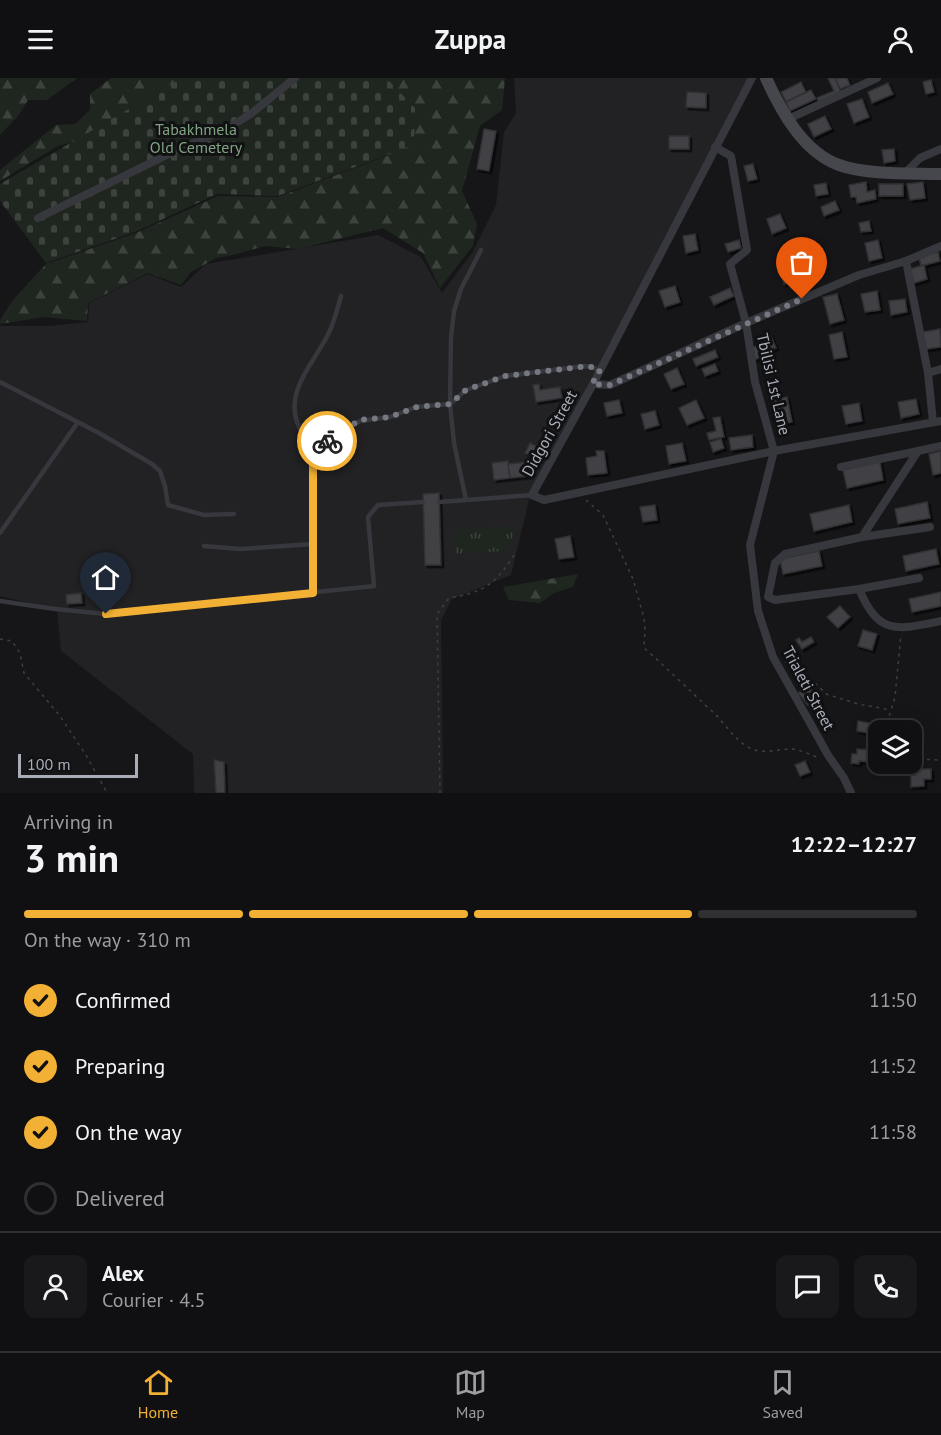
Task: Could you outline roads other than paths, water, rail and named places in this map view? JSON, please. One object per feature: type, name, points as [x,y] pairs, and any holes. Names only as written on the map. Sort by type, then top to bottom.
[{"type":"street","points":[[38,218],[173,152],[230,127],[295,78]]},
{"type":"street","name":"Didgori Street","points":[[752,78],[600,370],[532,495],[544,500],[774,451],[937,421]]},
{"type":"street","points":[[766,78],[788,119],[813,148],[825,158],[839,165],[856,169],[941,174]]},
{"type":"street","points":[[788,119],[877,78]]},
{"type":"street","name":"Tbilisi 1st Lane","points":[[715,147],[731,156],[747,250],[730,264],[746,323],[755,382],[774,451]]},
{"type":"street","points":[[905,173],[920,158],[941,149]]},
{"type":"street","points":[[592,384],[610,385],[859,275],[906,261],[941,246]]},
{"type":"street","points":[[906,261],[937,421]]},
{"type":"street","points":[[928,373],[941,369]]},
{"type":"street","points":[[841,467],[941,446]]},
{"type":"street","name":"Trialeti Street","points":[[774,451],[750,545],[758,611],[773,657],[828,755],[844,778],[850,793]]},
{"type":"street","points":[[862,537],[918,451]]},
{"type":"street","points":[[768,597],[775,563],[785,554],[862,537],[930,527]]},
{"type":"street","points":[[757,600],[768,597],[775,600],[859,589],[919,578]]},
{"type":"street","points":[[859,589],[867,607],[880,622],[902,628],[941,621]]},
{"type":"lane","points":[[466,500],[454,443],[450,404],[450,338],[454,311],[461,290],[480,250]]},
{"type":"lane","points":[[313,593],[313,444],[300,429],[294,401],[303,378],[331,328],[341,296]]},
{"type":"lane","points":[[313,444],[327,441],[360,420],[390,417],[417,407],[450,404],[466,390],[505,376],[584,366],[600,370]]},
{"type":"lane","points":[[0,382],[78,422],[152,464],[160,471],[168,505],[204,515],[234,514]]},
{"type":"lane","points":[[0,533],[78,422]]},
{"type":"lane","points":[[439,502],[532,495]]},
{"type":"lane","points":[[0,601],[106,614],[374,586],[368,517],[378,505],[423,502]]},
{"type":"lane","points":[[204,546],[241,549],[313,544]]},
{"type":"park label","name":"Tabakhmela Old Cemetery","points":[[196,138]]}]
